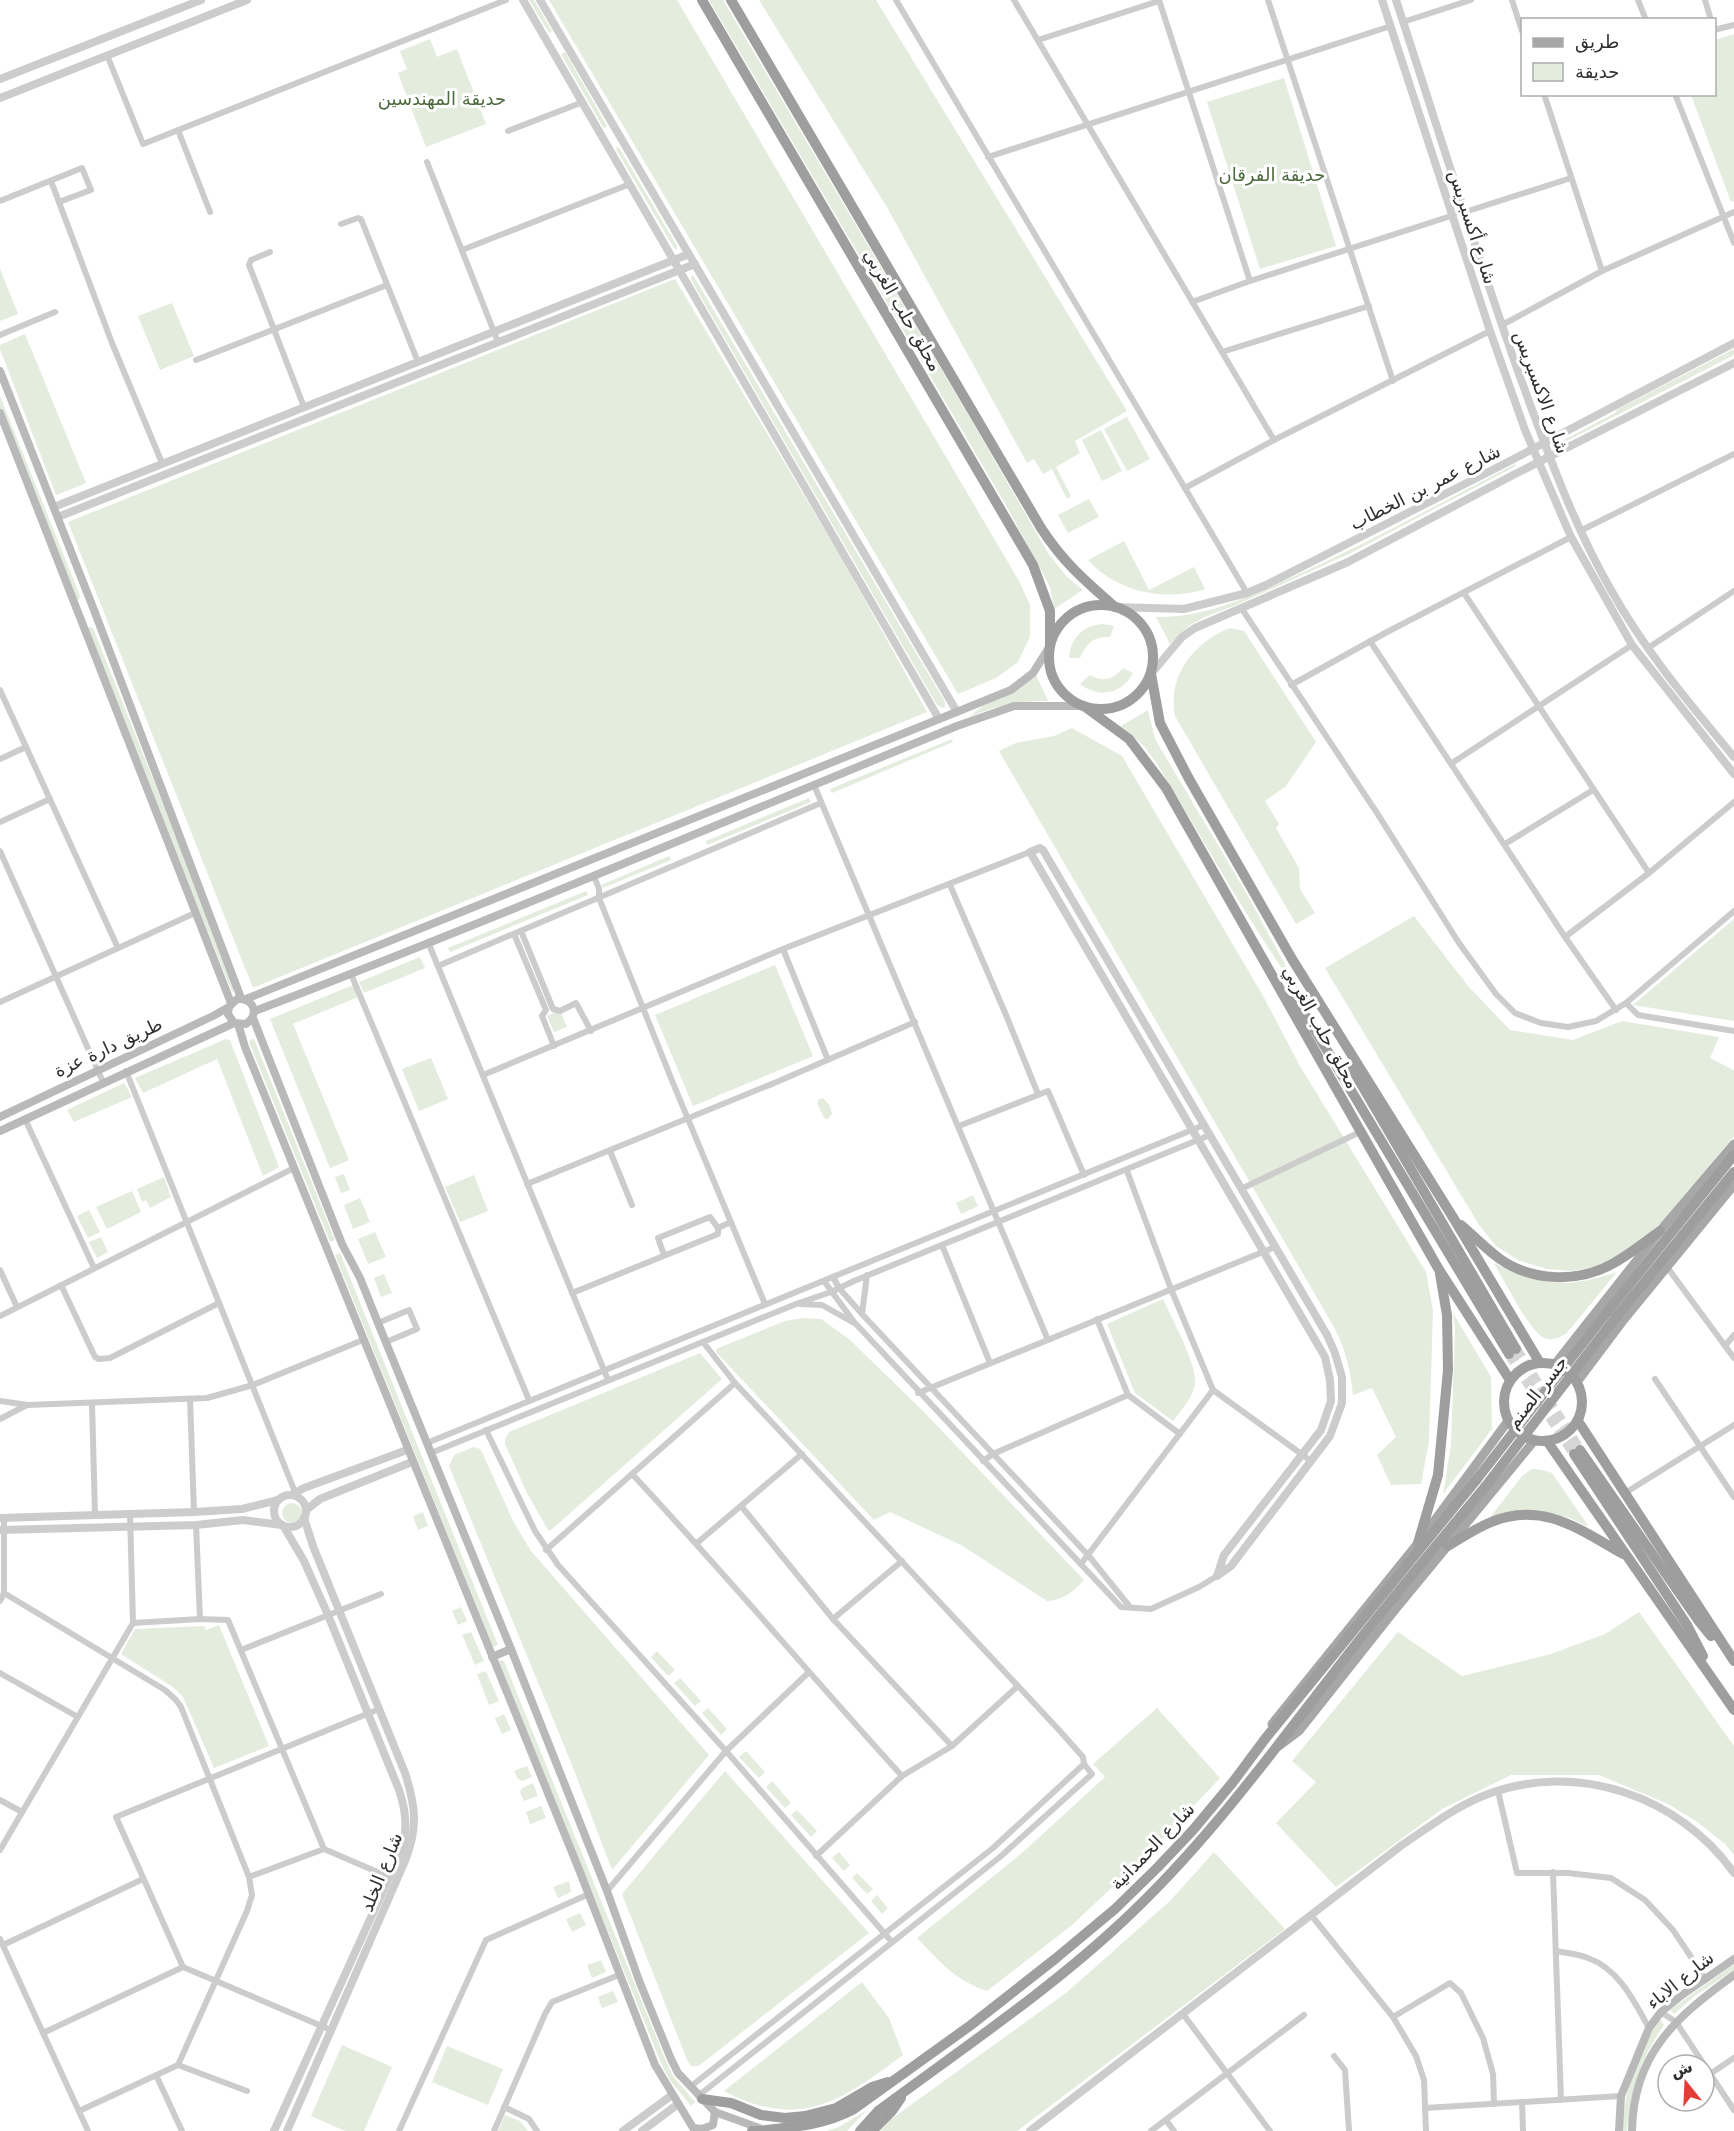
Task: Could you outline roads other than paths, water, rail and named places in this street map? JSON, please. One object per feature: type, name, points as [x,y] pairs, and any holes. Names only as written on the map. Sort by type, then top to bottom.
[{"type":"highway","name":"محلق حلب الغربي","points":[[702,0],[1033,565],[1050,611],[1050,646]]},
{"type":"highway","name":"محلق حلب الغربي","points":[[731,0],[1056,552],[1115,607]]},
{"type":"highway","points":[[1097,605],[1115,607],[1134,617],[1147,633],[1153,653],[1151,674],[1140,691],[1124,704],[1104,709],[1084,706],[1067,697],[1055,682],[1049,664],[1050,646],[1064,621],[1079,610],[1097,605]]},
{"type":"highway","name":"محلق حلب الغربي","points":[[1151,674],[1160,723],[1188,777],[1292,959],[1454,1219],[1540,1363]]},
{"type":"highway","name":"محلق حلب الغربي","points":[[1084,706],[1129,739],[1166,788],[1438,1268],[1510,1380]]},
{"type":"highway","points":[[1271,970],[1310,1022],[1513,1352],[1322,1017],[1292,959]]},
{"type":"highway","points":[[1612,1314],[1732,1151]]},
{"type":"highway","points":[[1612,1314],[1734,1172]]},
{"type":"highway","points":[[1454,1219],[1498,1258],[1532,1274],[1557,1277],[1582,1275],[1606,1268],[1660,1231]]},
{"type":"highway","points":[[1418,1543],[1438,1475],[1448,1370],[1447,1315],[1438,1268]]},
{"type":"highway","name":"جسر الصنم","points":[[1481,1483],[1612,1314]]},
{"type":"highway","points":[[1540,1363],[1555,1364],[1565,1369],[1577,1382],[1582,1398],[1578,1421],[1568,1432],[1554,1440],[1534,1441],[1524,1437],[1508,1421],[1503,1400],[1510,1380],[1523,1368],[1540,1363]]},
{"type":"highway","points":[[1578,1421],[1734,1662]]},
{"type":"highway","points":[[1547,1441],[1734,1710]]},
{"type":"highway","points":[[1725,1698],[1687,1625],[1577,1452],[1698,1620],[1734,1662]]},
{"type":"highway","name":"شارع الحمدانية","points":[[752,2131],[806,2126],[839,2117],[897,2080],[971,2025],[1115,1909],[1193,1830],[1265,1739],[1481,1483]]},
{"type":"highway","name":"شارع الحمدانية","points":[[860,2131],[878,2111],[1064,1973],[1123,1922],[1236,1801],[1481,1483]]},
{"type":"highway","points":[[1448,1546],[1483,1526],[1501,1519],[1539,1515],[1576,1527],[1628,1557]]},
{"type":"highway","points":[[700,2097],[731,2103],[761,2115],[785,2118],[805,2116],[836,2108],[872,2087],[897,2080]]},
{"type":"highway","points":[[872,2131],[892,2111],[906,2091]]},
{"type":"main road","points":[[0,371],[244,999],[252,1004],[342,1244],[360,1278],[511,1649],[671,2060],[678,2073],[715,2112],[769,2130]]},
{"type":"main road","points":[[0,413],[230,1005],[228,1014],[236,1024],[589,1894],[655,2065],[694,2129],[713,2125],[715,2112]]},
{"type":"main road","points":[[80,616],[94,610]]},
{"type":"main road","points":[[230,1005],[1011,690],[1033,673],[1050,646]]},
{"type":"main road","points":[[0,1131],[126,1071],[236,1024],[246,1024],[254,1014],[957,726],[1014,706],[1084,706]]},
{"type":"main road","name":"طريق دارة عزة","points":[[0,1117],[230,1005]]},
{"type":"main road","points":[[1555,1364],[1660,1231],[1732,1151]]},
{"type":"main road","points":[[1577,1382],[1734,1185]]},
{"type":"main road","points":[[327,1250],[342,1244]]},
{"type":"main road","points":[[1265,1739],[1278,1714],[1418,1543],[1508,1421]]},
{"type":"main road","points":[[1275,1749],[1299,1731],[1534,1441]]},
{"type":"main road","points":[[492,1657],[511,1649]]},
{"type":"main road","name":"شارع الاباء","points":[[1619,2131],[1621,2096],[1648,2028],[1661,2012],[1734,1959]]},
{"type":"main road","name":"شارع الاباء","points":[[1632,2131],[1638,2081],[1660,2039],[1676,2022],[1734,1975]]},
{"type":"main road","points":[[624,1989],[640,1983]]},
{"type":"street","points":[[0,79],[201,0]]},
{"type":"street","points":[[0,98],[246,0]]},
{"type":"street","points":[[107,55],[143,144],[506,0]]},
{"type":"street","points":[[524,0],[939,720]]},
{"type":"street","points":[[540,0],[957,712]]},
{"type":"street","points":[[896,0],[1247,593]]},
{"type":"street","points":[[1014,0],[1274,440]]},
{"type":"street","points":[[1268,0],[1393,381]]},
{"type":"street","name":"شارع أكسبريس","points":[[1382,0],[1532,449],[1571,537],[1632,645],[1734,774]]},
{"type":"street","name":"شارع الاكسبريس","points":[[1396,0],[1502,325],[1549,457],[1580,531],[1628,619],[1683,696],[1734,758]]},
{"type":"street","points":[[1403,22],[1471,0]]},
{"type":"street","points":[[1512,0],[1521,28]]},
{"type":"street","points":[[1638,0],[1645,18]]},
{"type":"street","points":[[1705,0],[1710,18]]},
{"type":"street","points":[[1038,40],[1159,1],[1250,281]]},
{"type":"street","points":[[1716,30],[1734,25]]},
{"type":"street","points":[[988,156],[1391,26]]},
{"type":"street","points":[[553,52],[567,45]]},
{"type":"street","points":[[1545,96],[1602,271]]},
{"type":"street","points":[[1676,96],[1734,243]]},
{"type":"street","points":[[508,131],[583,102]]},
{"type":"street","points":[[178,130],[210,212]]},
{"type":"street","points":[[606,144],[620,137]]},
{"type":"street","points":[[428,162],[498,342]]},
{"type":"street","points":[[0,201],[82,168],[91,190],[59,202]]},
{"type":"street","points":[[1465,212],[1571,178]]},
{"type":"street","points":[[51,181],[112,343],[167,474]]},
{"type":"street","points":[[462,250],[630,184]]},
{"type":"street","points":[[1502,325],[1602,271],[1734,212]]},
{"type":"street","points":[[1192,302],[1454,215]]},
{"type":"street","points":[[341,224],[361,219],[422,372]]},
{"type":"street","points":[[270,252],[252,260],[249,265],[308,418]]},
{"type":"street","points":[[54,507],[689,254]]},
{"type":"street","points":[[58,517],[695,264]]},
{"type":"street","points":[[196,360],[387,285]]},
{"type":"street","points":[[1222,352],[1369,306]]},
{"type":"street","points":[[0,335],[55,312]]},
{"type":"street","points":[[1185,488],[1274,440],[1491,331]]},
{"type":"street","name":"شارع عمر بن الخطاب","points":[[1115,607],[1184,609],[1247,593],[1734,344]]},
{"type":"street","name":"شارع عمر بن الخطاب","points":[[1151,674],[1182,637],[1194,628],[1348,562],[1734,363]]},
{"type":"street","points":[[1580,531],[1734,454]]},
{"type":"street","points":[[1291,685],[1370,641],[1571,537]]},
{"type":"street","points":[[1648,648],[1734,591]]},
{"type":"street","points":[[1464,592],[1649,873]]},
{"type":"street","points":[[1242,609],[1377,813],[1459,944],[1496,994],[1515,1013],[1541,1023],[1568,1027],[1596,1021],[1626,1004],[1734,911]]},
{"type":"street","points":[[1370,641],[1565,937],[1616,1010]]},
{"type":"street","points":[[1452,763],[1632,645]]},
{"type":"street","points":[[0,690],[118,948]]},
{"type":"street","points":[[0,759],[26,747]]},
{"type":"street","points":[[814,785],[1047,1340]]},
{"type":"street","points":[[1505,844],[1593,790]]},
{"type":"street","points":[[0,822],[50,799]]},
{"type":"street","points":[[1565,937],[1649,873],[1734,802]]},
{"type":"street","points":[[438,966],[821,804]]},
{"type":"street","points":[[483,1075],[783,949],[1040,848],[1044,850],[1327,1335],[1335,1353],[1341,1377],[1341,1403],[1330,1436],[1232,1566],[1199,1587],[1151,1609],[1121,1607],[918,1393],[856,1324],[824,1281]]},
{"type":"street","points":[[0,850],[103,1082]]},
{"type":"street","points":[[1030,852],[1325,1358],[1330,1380],[1331,1401],[1321,1430],[1224,1555],[1216,1576]]},
{"type":"street","points":[[594,876],[599,889],[598,898],[765,1304]]},
{"type":"street","points":[[950,885],[1038,1094]]},
{"type":"street","points":[[0,1002],[195,913]]},
{"type":"street","points":[[517,932],[553,1008],[560,1011],[576,1004],[591,1031]]},
{"type":"street","points":[[517,932],[546,1010],[542,1016],[554,1046]]},
{"type":"street","points":[[428,942],[608,1380]]},
{"type":"street","points":[[783,949],[828,1060]]},
{"type":"street","points":[[351,974],[530,1400]]},
{"type":"street","points":[[1626,1004],[1638,1015],[1734,1030]]},
{"type":"street","points":[[527,1184],[688,1119],[915,1022]]},
{"type":"street","points":[[126,1071],[253,1385],[294,1494],[304,1504],[305,1514]]},
{"type":"street","points":[[959,1126],[1048,1091],[1084,1175]]},
{"type":"street","points":[[25,1119],[94,1268]]},
{"type":"street","points":[[427,1443],[1204,1125]]},
{"type":"street","points":[[1241,1189],[1360,1132]]},
{"type":"street","points":[[431,1453],[796,1304],[831,1292],[867,1275],[1127,1171],[1210,1135]]},
{"type":"street","points":[[610,1151],[632,1205]]},
{"type":"street","points":[[0,1316],[294,1168]]},
{"type":"street","points":[[1127,1171],[1171,1289],[1213,1390],[1311,1461]]},
{"type":"street","points":[[572,1293],[718,1234],[718,1228],[710,1216],[658,1238],[664,1255]]},
{"type":"street","points":[[718,1228],[731,1222]]},
{"type":"street","points":[[942,1245],[990,1363]]},
{"type":"street","points":[[918,1393],[1275,1246]]},
{"type":"street","points":[[1667,1268],[1734,1358]]},
{"type":"street","points":[[0,1270],[17,1307]]},
{"type":"street","points":[[862,1314],[867,1275]]},
{"type":"street","points":[[833,1277],[839,1288],[862,1314],[1088,1555],[1130,1607]]},
{"type":"street","points":[[61,1285],[95,1357],[99,1359],[110,1358],[219,1303]]},
{"type":"street","points":[[796,1304],[822,1305],[856,1324]]},
{"type":"street","points":[[378,1323],[409,1310],[417,1329],[386,1342]]},
{"type":"street","points":[[1097,1319],[1128,1395],[1180,1434]]},
{"type":"street","points":[[1725,1346],[1734,1335]]},
{"type":"street","points":[[0,1401],[28,1405],[92,1403],[190,1399],[229,1393],[363,1340]]},
{"type":"street","points":[[700,2097],[1000,1857],[1092,1774],[1084,1764],[1083,1757],[735,1383],[703,1342]]},
{"type":"street","points":[[1655,1379],[1734,1497]]},
{"type":"street","points":[[546,1550],[735,1383]]},
{"type":"street","points":[[1080,1564],[1213,1390]]},
{"type":"street","points":[[983,1461],[993,1454],[1128,1395]]},
{"type":"street","points":[[190,1399],[194,1512]]},
{"type":"street","points":[[92,1403],[95,1515]]},
{"type":"street","points":[[0,1419],[28,1405]]},
{"type":"street","points":[[1624,1494],[1734,1425]]},
{"type":"street","points":[[486,1430],[546,1550],[726,1751],[892,1942]]},
{"type":"street","points":[[0,1601],[4,1593],[2,1518],[242,1509],[278,1500],[407,1450]]},
{"type":"street","points":[[697,1543],[742,1508],[802,1454]]},
{"type":"street","points":[[2,1530],[196,1524],[243,1520],[296,1526],[320,1499],[412,1462]]},
{"type":"street","points":[[632,1474],[697,1543],[808,1672],[902,1776]]},
{"type":"street","points":[[274,2131],[405,1840],[406,1817],[402,1797],[328,1615],[304,1561],[274,1514],[278,1500]]},
{"type":"street","points":[[742,1508],[833,1619],[952,1746]]},
{"type":"street","points":[[0,1850],[133,1623],[130,1514]]},
{"type":"street","name":"شارع الخلد","points":[[286,2131],[405,1862],[415,1819],[410,1789],[310,1538],[305,1514]]},
{"type":"street","points":[[196,1524],[200,1619]]},
{"type":"street","points":[[833,1619],[902,1561]]},
{"type":"street","points":[[4,1593],[165,1690],[176,1700],[211,1778],[249,1877],[252,1895],[217,1982],[178,2065],[79,2111]]},
{"type":"street","points":[[241,1650],[381,1594]]},
{"type":"street","points":[[133,1623],[200,1619],[228,1620],[324,1849]]},
{"type":"street","points":[[607,1891],[726,1751],[808,1672]]},
{"type":"street","points":[[0,1673],[78,1718]]},
{"type":"street","points":[[816,1856],[902,1776],[952,1746],[1018,1686]]},
{"type":"street","points":[[330,2030],[183,1967],[116,1817],[379,1709]]},
{"type":"street","points":[[690,2086],[993,1848],[1084,1764]]},
{"type":"street","points":[[1030,2131],[1402,1845],[1450,1813],[1478,1798],[1524,1785],[1565,1782],[1601,1786],[1648,1801],[1686,1823],[1724,1859],[1734,1873]]},
{"type":"street","points":[[1498,1791],[1517,1873],[1553,1872],[1611,1878],[1645,1900],[1673,1930],[1705,1978]]},
{"type":"street","points":[[0,1800],[22,1812]]},
{"type":"street","points":[[249,1877],[324,1849],[389,1877]]},
{"type":"street","points":[[1553,1872],[1561,2100]]},
{"type":"street","points":[[88,2131],[1,1942],[143,1879]]},
{"type":"street","points":[[399,2131],[486,1940],[589,1894]]},
{"type":"street","points":[[1311,1915],[1393,2017],[1416,2056],[1424,2080],[1426,2131]]},
{"type":"street","points":[[1556,1951],[1589,1958],[1614,1974],[1632,1997],[1648,2028]]},
{"type":"street","points":[[43,2033],[183,1967]]},
{"type":"street","points":[[494,2131],[552,2002],[619,1975]]},
{"type":"street","points":[[1393,2017],[1450,1983],[1461,1993],[1483,2038],[1493,2074],[1494,2104]]},
{"type":"street","points":[[1661,2012],[1676,2022],[1696,2053]]},
{"type":"street","points":[[1183,2014],[1270,2131]]},
{"type":"street","points":[[1151,2131],[1304,2015]]},
{"type":"street","points":[[1334,2056],[1346,2070],[1349,2131]]},
{"type":"street","points":[[1716,2070],[1734,2058]]},
{"type":"street","points":[[178,2065],[246,2091]]},
{"type":"street","points":[[156,2075],[182,2131]]},
{"type":"street","points":[[1716,2083],[1734,2110]]},
{"type":"street","points":[[623,2131],[672,2095]]},
{"type":"street","points":[[1425,2108],[1621,2096]]},
{"type":"street","points":[[1522,2102],[1523,2131]]},
{"type":"street","points":[[642,2131],[678,2104]]},
{"type":"street","points":[[504,2107],[529,2119],[537,2131]]},
{"type":"street","points":[[1166,2120],[1174,2131]]},
{"type":"tunnel","points":[[1516,1349],[1580,1450]]},
{"type":"tunnel","points":[[1509,1354],[1574,1454]]},
{"type":"park label","name":"حديقة المهندسين","points":[[442,98]]},
{"type":"park label","name":"حديقة الفرقان","points":[[1272,174]]}]
